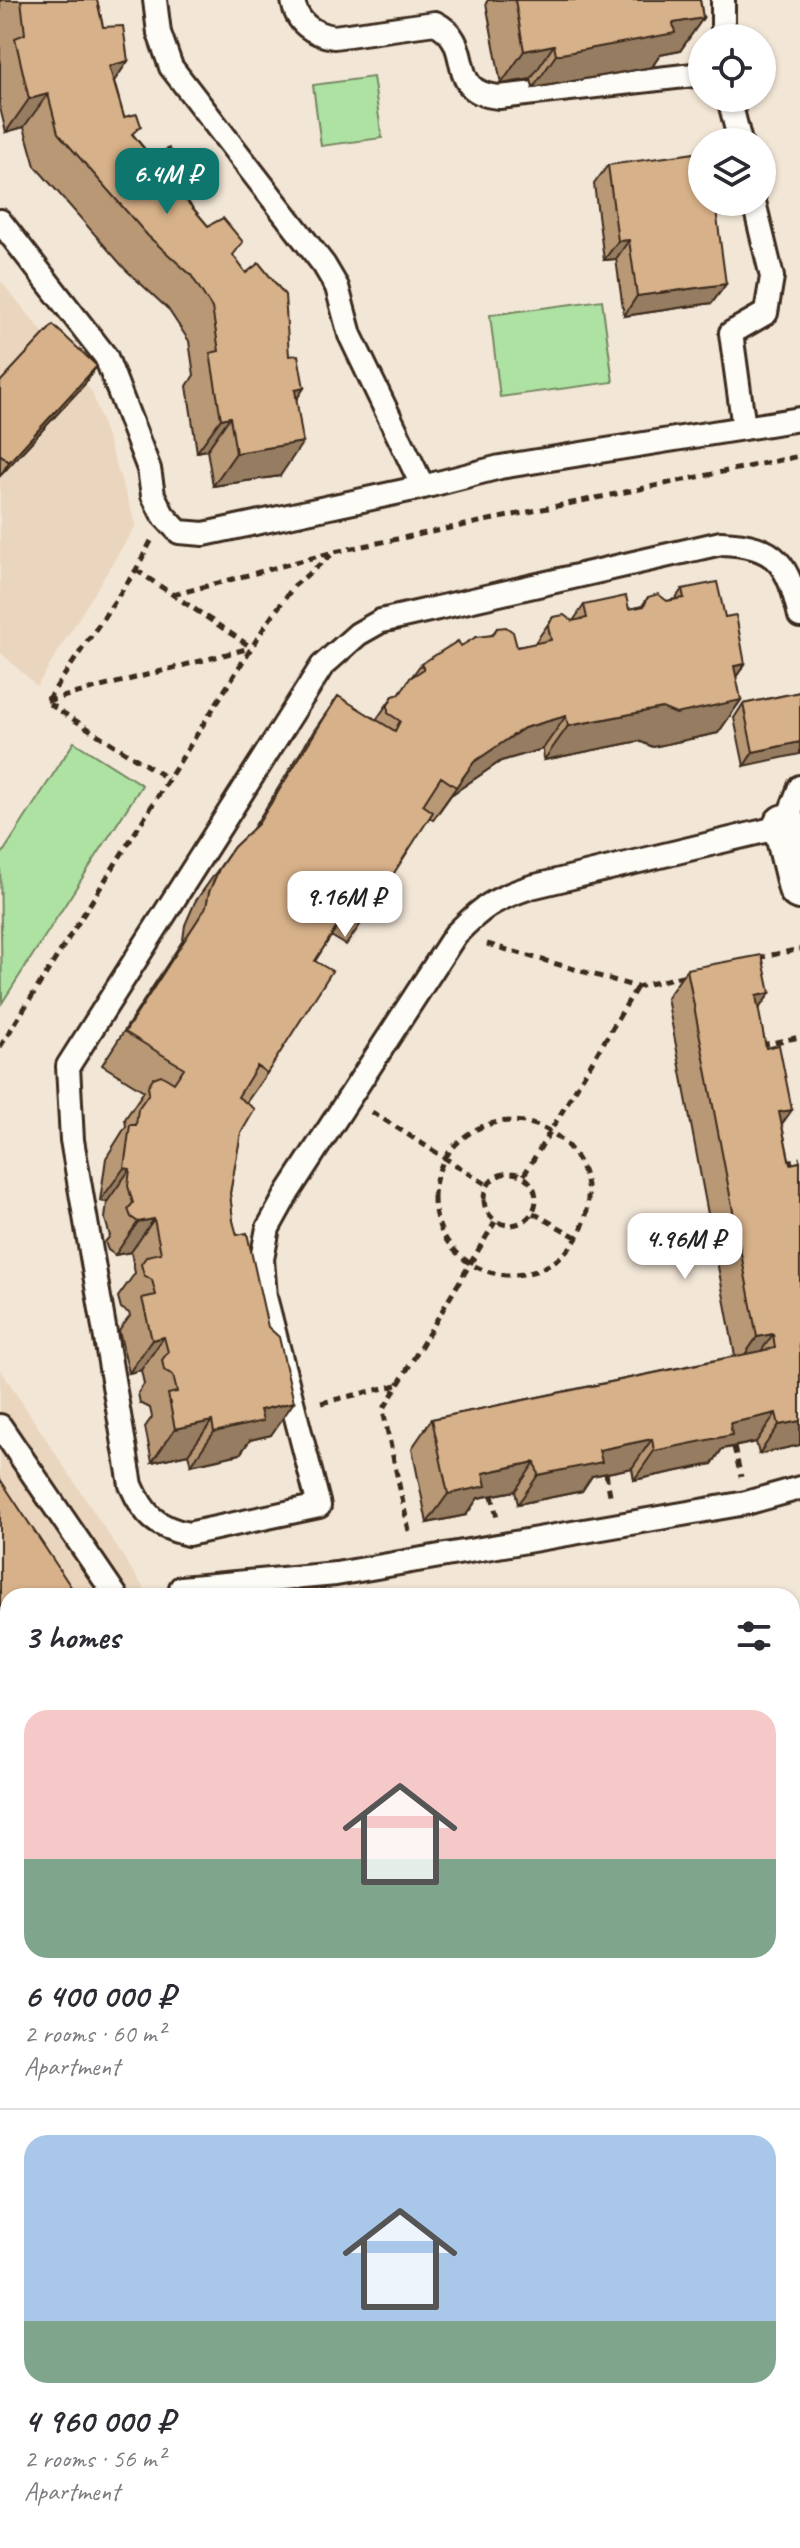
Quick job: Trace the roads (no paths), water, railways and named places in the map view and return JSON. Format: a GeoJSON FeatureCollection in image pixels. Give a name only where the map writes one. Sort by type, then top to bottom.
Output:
{"type":"FeatureCollection","features":[{"type":"Feature","properties":{"kind":"street"},"geometry":{"type":"LineString","coordinates":[[785,826],[800,888]]}},
{"type":"Feature","properties":{"kind":"lane"},"geometry":{"type":"LineString","coordinates":[[155,0],[159,33],[171,67],[311,246],[337,287],[350,335],[423,487]]}},
{"type":"Feature","properties":{"kind":"lane"},"geometry":{"type":"LineString","coordinates":[[293,0],[299,19],[321,35],[334,37],[435,23],[447,28],[455,39],[464,79],[485,96],[688,76]]}},
{"type":"Feature","properties":{"kind":"lane"},"geometry":{"type":"LineString","coordinates":[[723,0],[723,24]]}},
{"type":"Feature","properties":{"kind":"lane"},"geometry":{"type":"LineString","coordinates":[[744,428],[731,333],[766,313],[772,277],[757,216]]}},
{"type":"Feature","properties":{"kind":"lane"},"geometry":{"type":"LineString","coordinates":[[0,221],[106,357],[149,469],[153,495],[163,515],[179,532],[204,534],[423,487],[500,467],[800,419]]}},
{"type":"Feature","properties":{"kind":"lane"},"geometry":{"type":"LineString","coordinates":[[800,616],[787,572],[772,555],[750,544],[721,543],[381,621],[358,634],[322,666],[68,1066],[72,1140],[131,1485],[139,1504],[150,1517],[168,1529],[188,1534],[319,1506],[265,1297],[262,1259],[268,1228],[455,935],[477,913],[499,898],[520,890],[785,826],[800,787]]}},
{"type":"Feature","properties":{"kind":"lane"},"geometry":{"type":"LineString","coordinates":[[0,1426],[111,1588]]}},
{"type":"Feature","properties":{"kind":"lane"},"geometry":{"type":"LineString","coordinates":[[181,1588],[336,1574],[746,1503],[800,1488]]}}]}
